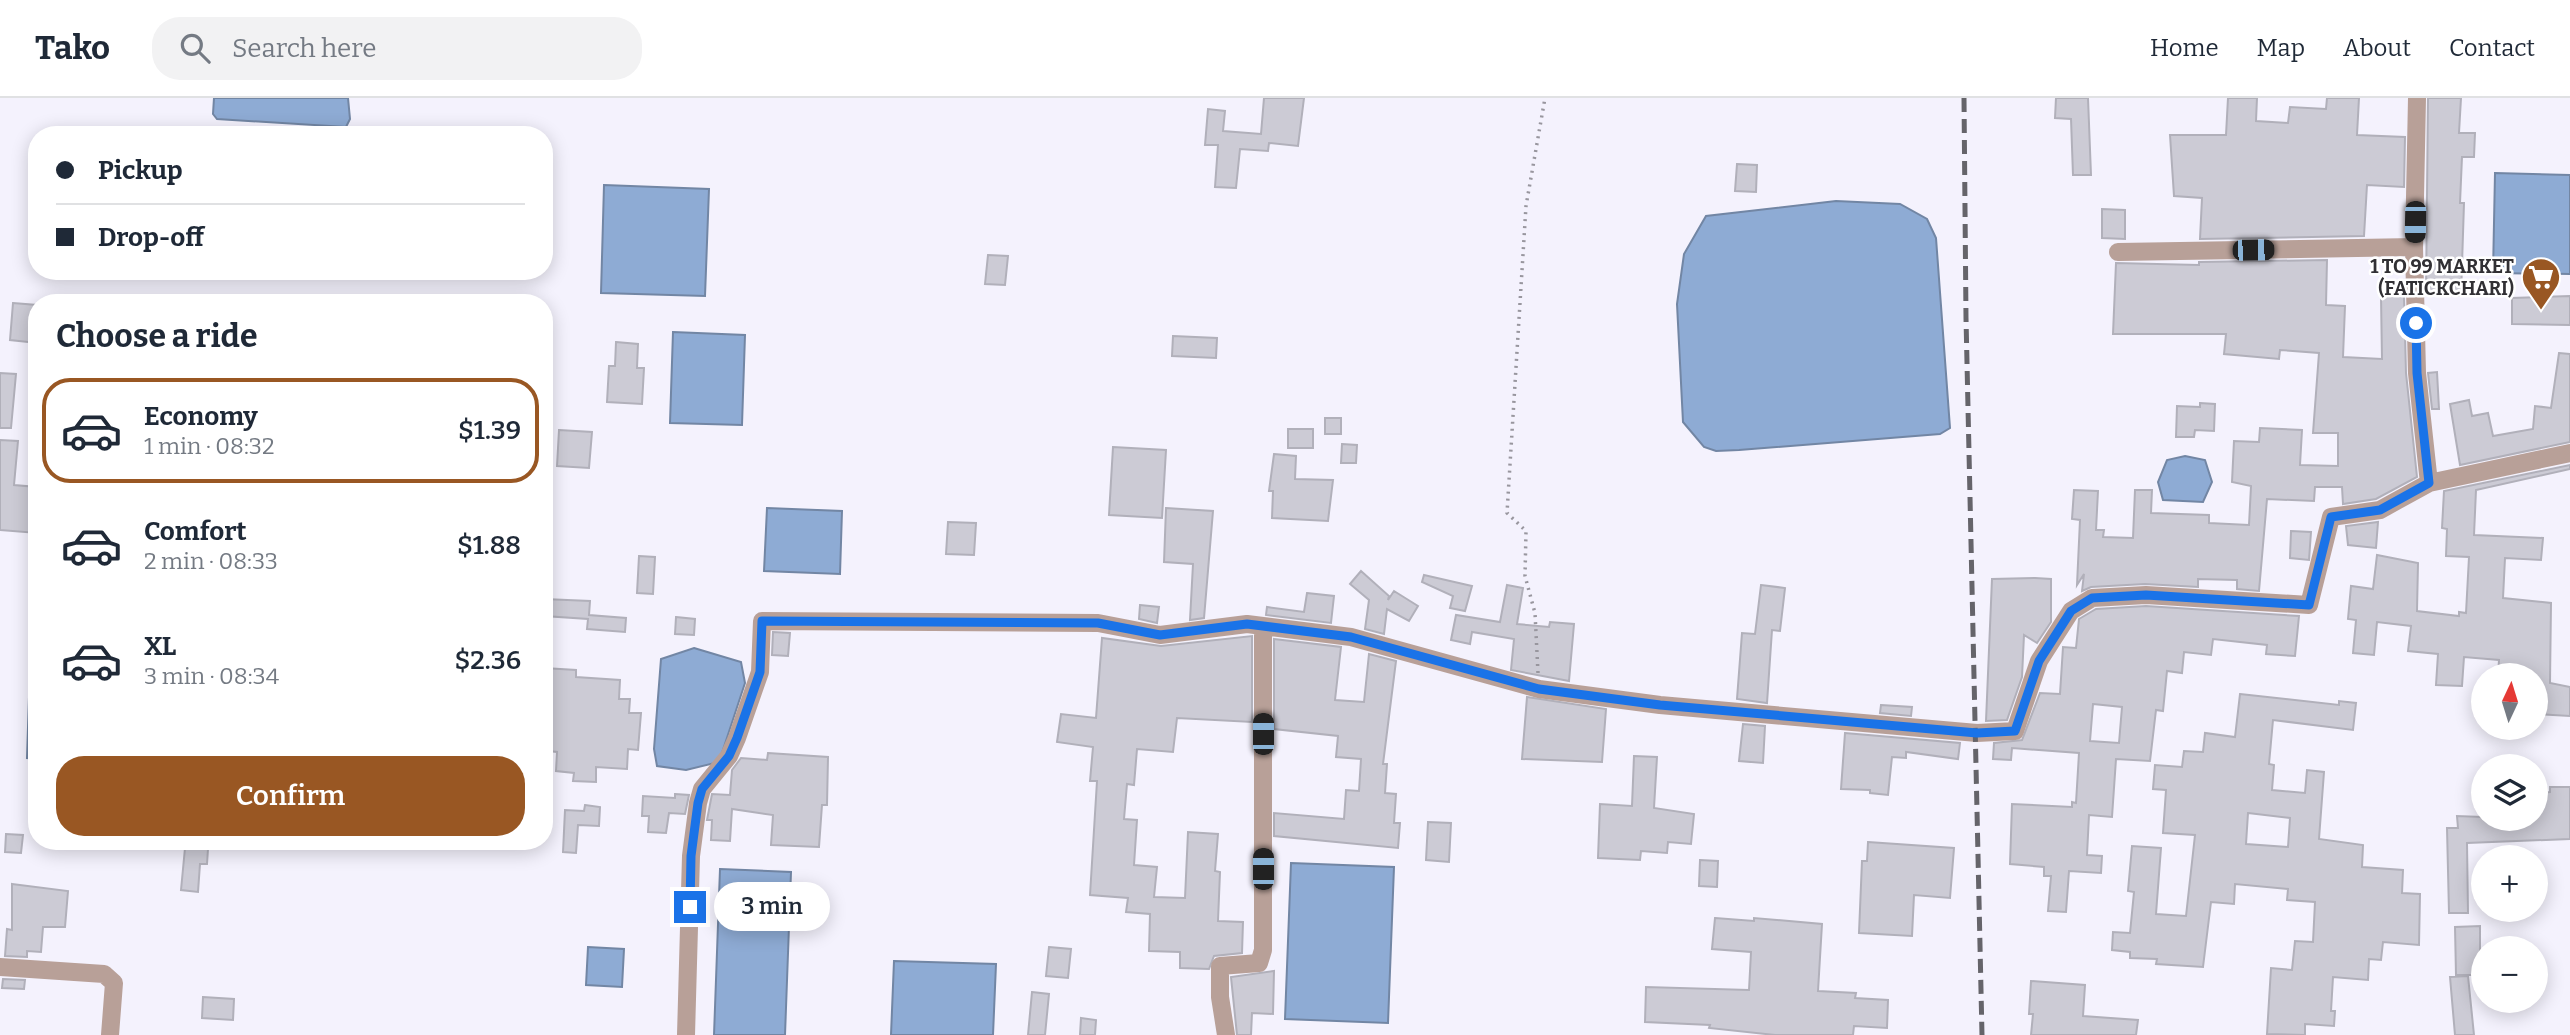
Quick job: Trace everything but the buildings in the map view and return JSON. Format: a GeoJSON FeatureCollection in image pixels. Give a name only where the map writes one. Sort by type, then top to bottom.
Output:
{"type":"FeatureCollection","features":[{"type":"Feature","properties":{"kind":"street"},"geometry":{"type":"LineString","coordinates":[[2417,98],[2414,247],[2417,373],[2429,483]]}},
{"type":"Feature","properties":{"kind":"street"},"geometry":{"type":"LineString","coordinates":[[2118,252],[2414,247]]}},
{"type":"Feature","properties":{"kind":"street"},"geometry":{"type":"LineString","coordinates":[[686,1035],[691,856],[695,821],[702,789],[729,756],[760,672],[762,621],[1098,623],[1160,635],[1247,624],[1351,637],[1539,689],[1715,710],[1977,733],[2015,731],[2039,661],[2071,611],[2092,598],[2146,595],[2309,605],[2331,517],[2380,510],[2429,483],[2570,453]]}},
{"type":"Feature","properties":{"kind":"street"},"geometry":{"type":"LineString","coordinates":[[1226,1035],[1220,997],[1220,966],[1259,963],[1263,950],[1263,626]]}},
{"type":"Feature","properties":{"kind":"street"},"geometry":{"type":"LineString","coordinates":[[0,967],[104,974],[114,983],[110,1035]]}},
{"type":"Feature","properties":{"kind":"path"},"geometry":{"type":"LineString","coordinates":[[1539,689],[1535,613],[1525,576],[1526,531],[1507,513],[1526,206],[1545,98]]}},
{"type":"Feature","properties":{"kind":"water"},"geometry":{"type":"Polygon","coordinates":[[[214,98],[348,98],[350,119],[346,126],[330,126],[217,119],[213,114],[214,98]]]}},
{"type":"Feature","properties":{"kind":"water"},"geometry":{"type":"Polygon","coordinates":[[[2495,173],[2570,175],[2570,274],[2493,273],[2495,173]]]}},
{"type":"Feature","properties":{"kind":"water"},"geometry":{"type":"Polygon","coordinates":[[[604,185],[709,189],[705,296],[601,293],[604,185]]]}},
{"type":"Feature","properties":{"kind":"water"},"geometry":{"type":"Polygon","coordinates":[[[1836,201],[1900,204],[1927,219],[1936,238],[1950,428],[1940,434],[1739,450],[1716,451],[1704,447],[1683,422],[1677,304],[1684,254],[1706,216],[1836,201]]]}},
{"type":"Feature","properties":{"kind":"water"},"geometry":{"type":"Polygon","coordinates":[[[673,332],[745,335],[742,425],[670,423],[673,332]]]}},
{"type":"Feature","properties":{"kind":"water"},"geometry":{"type":"Polygon","coordinates":[[[2185,456],[2205,460],[2212,482],[2203,502],[2163,500],[2158,482],[2167,460],[2185,456]]]}},
{"type":"Feature","properties":{"kind":"water"},"geometry":{"type":"Polygon","coordinates":[[[767,508],[842,511],[840,574],[764,571],[767,508]]]}},
{"type":"Feature","properties":{"kind":"water"},"geometry":{"type":"Polygon","coordinates":[[[694,648],[741,662],[745,683],[719,762],[686,770],[657,766],[654,749],[661,659],[694,648]]]}},
{"type":"Feature","properties":{"kind":"water"},"geometry":{"type":"Polygon","coordinates":[[[1291,863],[1394,867],[1388,1023],[1285,1019],[1291,863]]]}},
{"type":"Feature","properties":{"kind":"water"},"geometry":{"type":"Polygon","coordinates":[[[720,869],[791,872],[785,1035],[714,1035],[720,869]]]}},
{"type":"Feature","properties":{"kind":"water"},"geometry":{"type":"Polygon","coordinates":[[[588,947],[624,949],[622,987],[586,985],[588,947]]]}},
{"type":"Feature","properties":{"kind":"water"},"geometry":{"type":"Polygon","coordinates":[[[894,961],[996,964],[993,1035],[891,1035],[894,961]]]}},
{"type":"Feature","properties":{"kind":"railway"},"geometry":{"type":"LineString","coordinates":[[1964,98],[1966,318],[1982,1035]]}},
{"type":"Feature","properties":{"kind":"place","name":"1 TO 99 MARKET (FATICKCHARI)"},"geometry":{"type":"Point","coordinates":[2541,311]}},
{"type":"Feature","properties":{"kind":"route"},"geometry":{"type":"LineString","coordinates":[[690,907],[691,856],[698,803],[702,789],[729,756],[737,738],[760,672],[762,621],[1098,623],[1160,635],[1247,624],[1351,637],[1539,689],[1660,705],[1977,733],[2015,731],[2039,661],[2071,611],[2092,598],[2146,595],[2309,605],[2331,517],[2380,510],[2429,483],[2417,373],[2416,323]]}}]}
